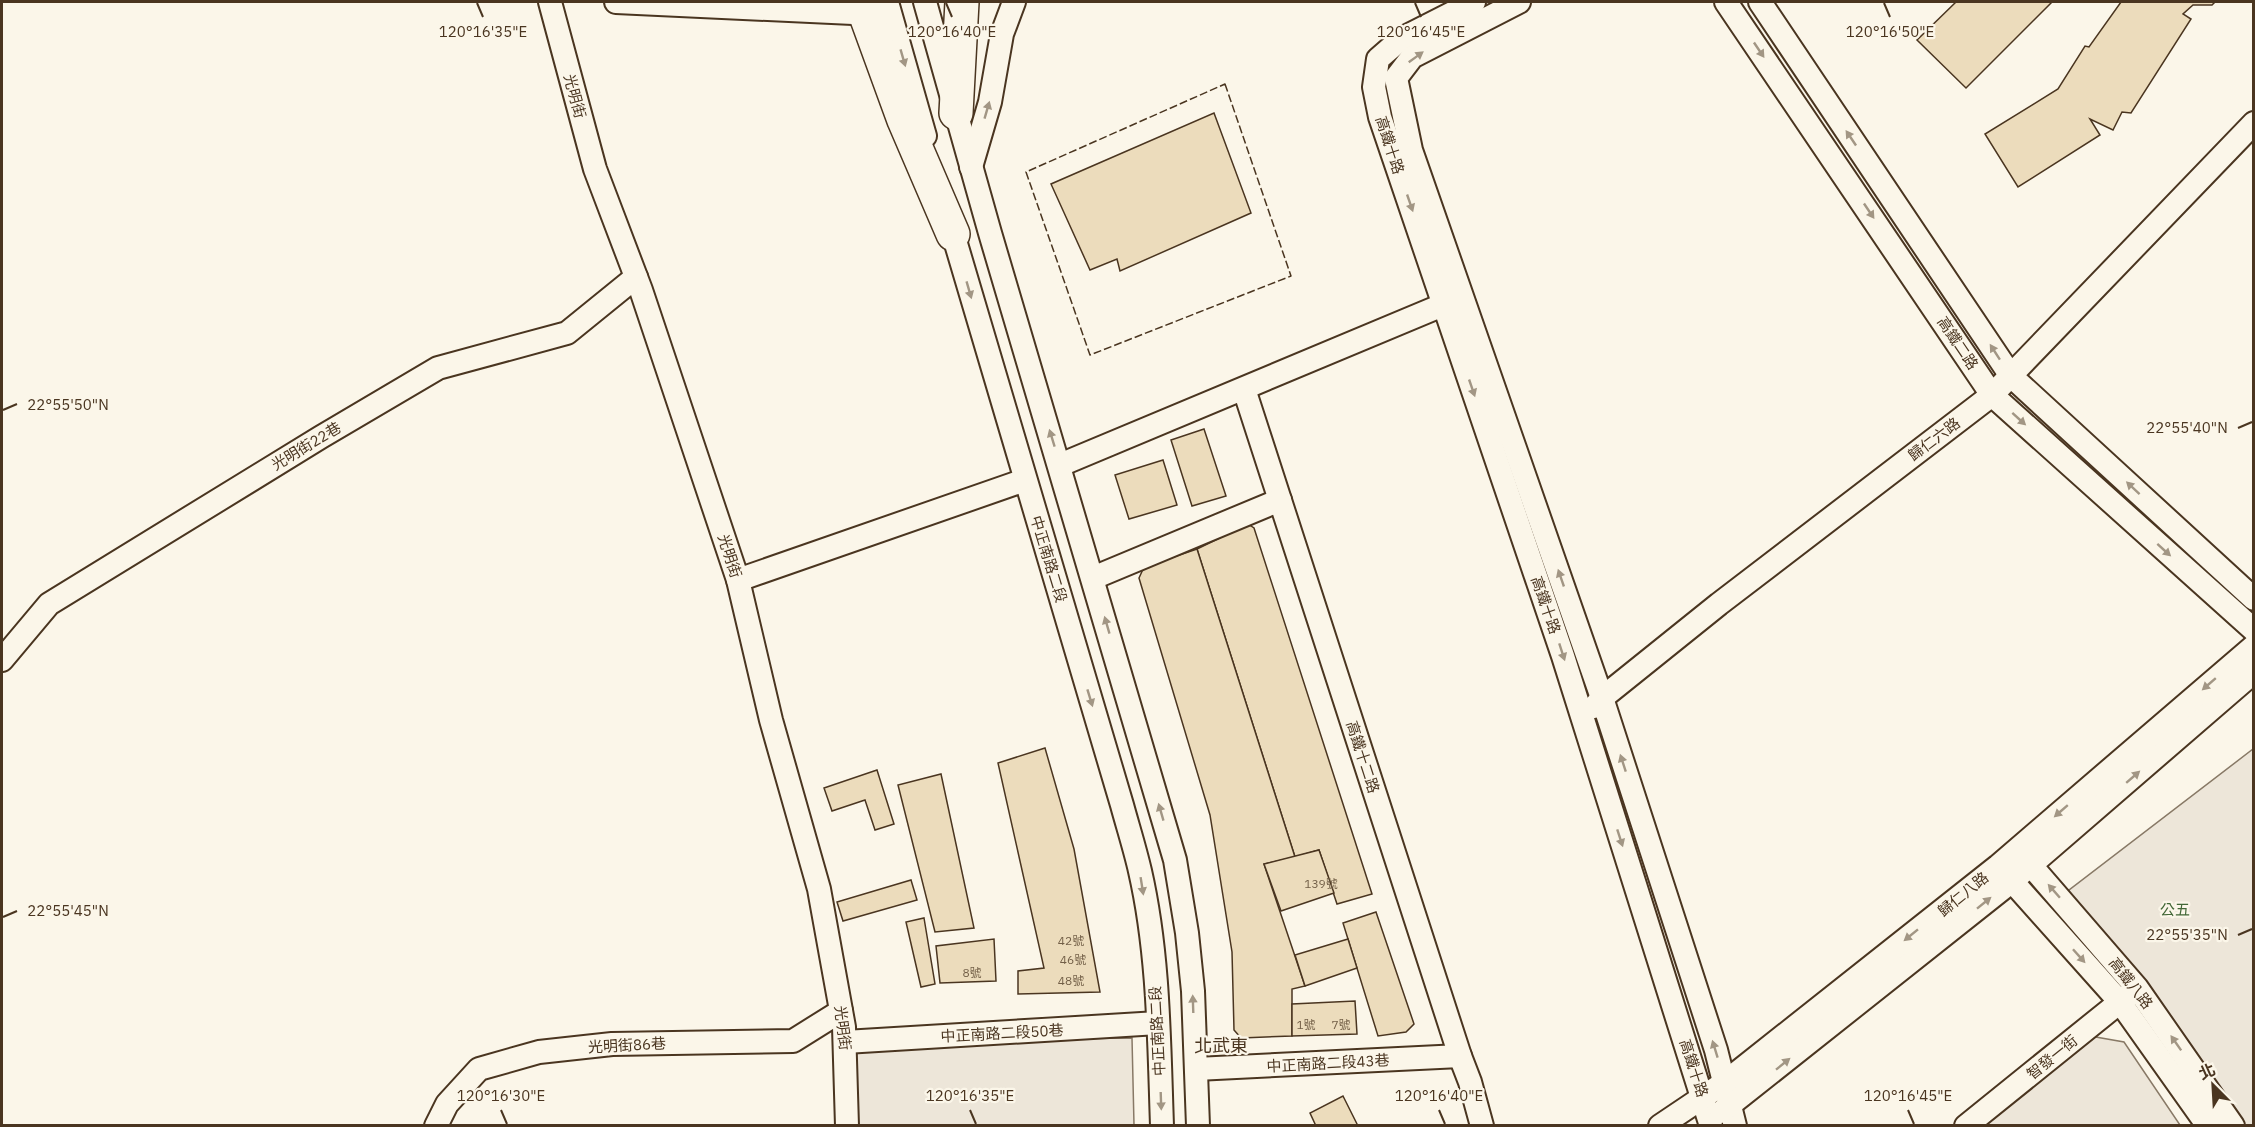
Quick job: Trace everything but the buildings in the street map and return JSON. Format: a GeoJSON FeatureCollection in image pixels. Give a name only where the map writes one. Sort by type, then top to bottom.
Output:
{"type":"FeatureCollection","features":[{"type":"Feature","properties":{"kind":"highway"},"geometry":{"type":"LineString","coordinates":[[956,113],[962,2]]}},
{"type":"Feature","properties":{"kind":"highway"},"geometry":{"type":"LineString","coordinates":[[854,5],[876,46],[904,120],[953,234]]}},
{"type":"Feature","properties":{"kind":"street","name":"光明街"},"geometry":{"type":"LineString","coordinates":[[550,2],[595,169],[636,277],[738,580],[771,720],[819,889],[845,1042],[847,1125]]}},
{"type":"Feature","properties":{"kind":"street"},"geometry":{"type":"LineString","coordinates":[[616,2],[854,5]]}},
{"type":"Feature","properties":{"kind":"street","name":"中正南路二段"},"geometry":{"type":"LineString","coordinates":[[887,2],[1140,872],[1150,934],[1158,1023],[1162,1125]]}},
{"type":"Feature","properties":{"kind":"street"},"geometry":{"type":"LineString","coordinates":[[925,2],[1175,860],[1187,933],[1193,991],[1198,1125]]}},
{"type":"Feature","properties":{"kind":"street"},"geometry":{"type":"LineString","coordinates":[[971,166],[990,102],[1002,34],[1014,2]]}},
{"type":"Feature","properties":{"kind":"street","name":"高鐵十路"},"geometry":{"type":"LineString","coordinates":[[1474,2],[1401,39],[1378,59],[1374,87],[1380,117],[1454,300],[1602,698],[1733,1116]]}},
{"type":"Feature","properties":{"kind":"street","name":"高鐵十路"},"geometry":{"type":"LineString","coordinates":[[1519,2],[1412,57],[1396,78],[1411,150],[1454,300],[1582,719],[1704,1098],[1708,1124]]}},
{"type":"Feature","properties":{"kind":"street","name":"高鐵二路"},"geometry":{"type":"LineString","coordinates":[[1726,2],[1992,395],[2253,630]]}},
{"type":"Feature","properties":{"kind":"street","name":"高鐵二路"},"geometry":{"type":"LineString","coordinates":[[1760,2],[2011,376],[2253,599]]}},
{"type":"Feature","properties":{"kind":"street","name":"歸仁六路"},"geometry":{"type":"LineString","coordinates":[[1582,719],[1602,698],[1719,604],[1992,395],[2253,123]]}},
{"type":"Feature","properties":{"kind":"street","name":"光明街22巷"},"geometry":{"type":"LineString","coordinates":[[2,660],[49,604],[321,436],[438,368],[567,333],[636,277]]}},
{"type":"Feature","properties":{"kind":"street"},"geometry":{"type":"LineString","coordinates":[[1060,465],[1454,300]]}},
{"type":"Feature","properties":{"kind":"street","name":"高鐵十二路"},"geometry":{"type":"LineString","coordinates":[[1244,389],[1470,1082],[1482,1125]]}},
{"type":"Feature","properties":{"kind":"street"},"geometry":{"type":"LineString","coordinates":[[738,580],[1025,480]]}},
{"type":"Feature","properties":{"kind":"street"},"geometry":{"type":"LineString","coordinates":[[1093,578],[1280,501]]}},
{"type":"Feature","properties":{"kind":"street","name":"歸仁八路"},"geometry":{"type":"LineString","coordinates":[[2024,857],[2253,646]]}},
{"type":"Feature","properties":{"kind":"street","name":"歸仁八路"},"geometry":{"type":"LineString","coordinates":[[1708,1124],[1733,1116],[2004,874],[2253,672]]}},
{"type":"Feature","properties":{"kind":"street","name":"高鐵八路"},"geometry":{"type":"LineString","coordinates":[[2024,857],[2137,988],[2233,1125]]}},
{"type":"Feature","properties":{"kind":"street","name":"歸仁八路"},"geometry":{"type":"LineString","coordinates":[[1660,1125],[1704,1098],[2004,874]]}},
{"type":"Feature","properties":{"kind":"street","name":"高鐵八路"},"geometry":{"type":"LineString","coordinates":[[2004,874],[2120,1002],[2208,1125]]}},
{"type":"Feature","properties":{"kind":"street","name":"智發一街"},"geometry":{"type":"LineString","coordinates":[[1966,1125],[2137,988]]}},
{"type":"Feature","properties":{"kind":"street","name":"光明街86巷"},"geometry":{"type":"LineString","coordinates":[[436,1125],[447,1104],[479,1069],[539,1052],[612,1044],[793,1041],[841,1011]]}},
{"type":"Feature","properties":{"kind":"street","name":"中正南路二段50巷"},"geometry":{"type":"LineString","coordinates":[[845,1042],[1158,1023]]}},
{"type":"Feature","properties":{"kind":"street","name":"中正南路二段43巷"},"geometry":{"type":"LineString","coordinates":[[1196,1069],[1460,1056]]}},
{"type":"Feature","properties":{"kind":"green space","name":"公五"},"geometry":{"type":"Polygon","coordinates":[[[2253,749],[2253,1125],[2228,1125],[2060,897],[2253,749]]]}},
{"type":"Feature","properties":{"kind":"green space"},"geometry":{"type":"Polygon","coordinates":[[[2090,1036],[2124,1042],[2180,1125],[1977,1126],[2090,1036]]]}},
{"type":"Feature","properties":{"kind":"green space"},"geometry":{"type":"Polygon","coordinates":[[[1132,1038],[1134,1125],[847,1125],[846,1058],[864,1041],[1132,1038]]]}},
{"type":"Feature","properties":{"kind":"fence"},"geometry":{"type":"LineString","coordinates":[[1225,84],[1291,276],[1090,355],[1026,172],[1225,84]]}},
{"type":"Feature","properties":{"kind":"district","name":"北武東"},"geometry":{"type":"Point","coordinates":[1221,1045]}}]}
